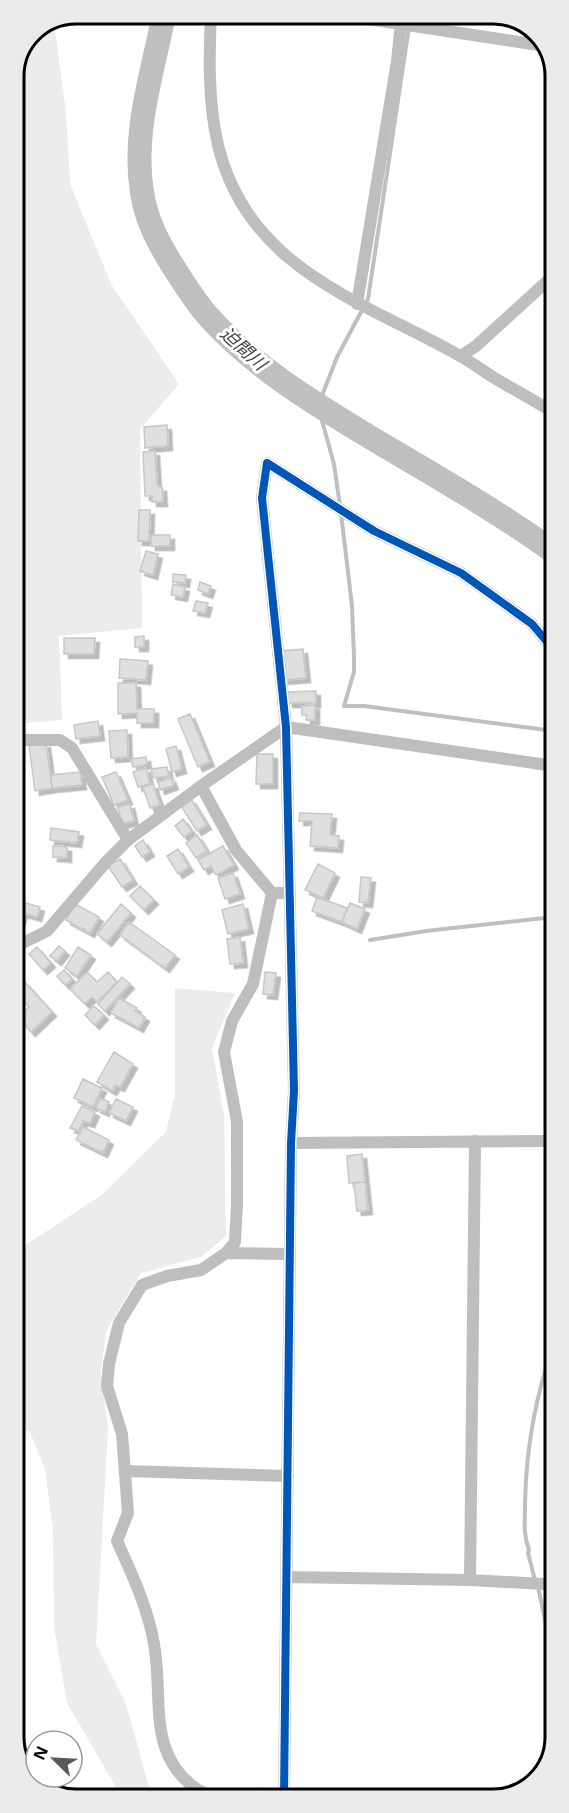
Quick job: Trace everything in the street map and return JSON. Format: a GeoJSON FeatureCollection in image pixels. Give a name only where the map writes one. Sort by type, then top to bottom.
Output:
{"type":"FeatureCollection","features":[{"type":"Feature","properties":{"kind":"street"},"geometry":{"type":"LineString","coordinates":[[211,24],[210,66],[213,117],[218,148],[244,207],[263,233],[277,248],[322,283],[357,304],[461,356],[545,407]]}},
{"type":"Feature","properties":{"kind":"street"},"geometry":{"type":"LineString","coordinates":[[357,304],[401,24]]}},
{"type":"Feature","properties":{"kind":"street"},"geometry":{"type":"LineString","coordinates":[[428,24],[534,44]]}},
{"type":"Feature","properties":{"kind":"street"},"geometry":{"type":"LineString","coordinates":[[461,356],[476,346],[545,283]]}},
{"type":"Feature","properties":{"kind":"street"},"geometry":{"type":"LineString","coordinates":[[284,1789],[291,1143],[294,1091],[286,727],[262,498],[267,463],[374,531],[461,573],[532,624],[545,639]]}},
{"type":"Feature","properties":{"kind":"street"},"geometry":{"type":"LineString","coordinates":[[24,942],[46,931],[128,840],[286,727],[545,765]]}},
{"type":"Feature","properties":{"kind":"street"},"geometry":{"type":"LineString","coordinates":[[24,740],[60,740],[72,748],[128,840]]}},
{"type":"Feature","properties":{"kind":"street"},"geometry":{"type":"LineString","coordinates":[[201,786],[236,850],[272,893]]}},
{"type":"Feature","properties":{"kind":"street"},"geometry":{"type":"LineString","coordinates":[[272,893],[290,893]]}},
{"type":"Feature","properties":{"kind":"street"},"geometry":{"type":"LineString","coordinates":[[199,1789],[173,1764],[164,1748],[160,1731],[154,1645],[140,1594],[117,1541],[128,1513],[122,1434],[107,1386],[109,1364],[119,1323],[142,1286],[167,1276],[201,1270],[226,1253],[235,1242],[237,1122],[224,1052],[232,1021],[253,984],[272,893]]}},
{"type":"Feature","properties":{"kind":"street"},"geometry":{"type":"LineString","coordinates":[[470,1580],[476,1141]]}},
{"type":"Feature","properties":{"kind":"street"},"geometry":{"type":"LineString","coordinates":[[291,1143],[545,1141]]}},
{"type":"Feature","properties":{"kind":"street"},"geometry":{"type":"LineString","coordinates":[[226,1253],[290,1254]]}},
{"type":"Feature","properties":{"kind":"street"},"geometry":{"type":"LineString","coordinates":[[124,1471],[288,1476]]}},
{"type":"Feature","properties":{"kind":"street"},"geometry":{"type":"LineString","coordinates":[[287,1577],[470,1580],[544,1584]]}},
{"type":"Feature","properties":{"kind":"shaded area"},"geometry":{"type":"Polygon","coordinates":[[[55,29],[66,112],[70,184],[111,284],[179,384],[140,429],[142,628],[59,636],[62,720],[24,723],[24,76],[28,56],[33,47],[39,39],[55,29]]]}},
{"type":"Feature","properties":{"kind":"shaded area"},"geometry":{"type":"Polygon","coordinates":[[[175,988],[235,993],[212,1048],[224,1115],[226,1236],[201,1257],[141,1273],[106,1331],[101,1372],[108,1429],[96,1644],[126,1704],[151,1789],[117,1789],[67,1703],[54,1627],[53,1529],[45,1469],[30,1432],[24,1429],[24,1246],[103,1194],[166,1132],[175,1094],[175,988]]]}},
{"type":"Feature","properties":{"kind":"building"},"geometry":{"type":"Polygon","coordinates":[[[167,425],[168,446],[145,448],[144,427],[167,425]]]}},
{"type":"Feature","properties":{"kind":"building"},"geometry":{"type":"Polygon","coordinates":[[[155,451],[157,484],[162,487],[163,502],[152,502],[152,496],[145,496],[143,452],[155,451]]]}},
{"type":"Feature","properties":{"kind":"building"},"geometry":{"type":"Polygon","coordinates":[[[139,510],[150,510],[149,541],[138,541],[139,510]]]}},
{"type":"Feature","properties":{"kind":"building"},"geometry":{"type":"Polygon","coordinates":[[[151,535],[170,535],[170,546],[151,546],[151,535]]]}},
{"type":"Feature","properties":{"kind":"building"},"geometry":{"type":"Polygon","coordinates":[[[146,551],[158,554],[153,575],[140,571],[146,551]]]}},
{"type":"Feature","properties":{"kind":"building"},"geometry":{"type":"Polygon","coordinates":[[[173,574],[186,575],[185,583],[173,582],[173,574]]]}},
{"type":"Feature","properties":{"kind":"building"},"geometry":{"type":"Polygon","coordinates":[[[200,582],[211,586],[208,594],[198,590],[200,582]]]}},
{"type":"Feature","properties":{"kind":"building"},"geometry":{"type":"Polygon","coordinates":[[[173,584],[185,587],[183,597],[171,595],[173,584]]]}},
{"type":"Feature","properties":{"kind":"building"},"geometry":{"type":"Polygon","coordinates":[[[196,601],[208,603],[205,613],[193,611],[196,601]]]}},
{"type":"Feature","properties":{"kind":"building"},"geometry":{"type":"Polygon","coordinates":[[[144,636],[144,647],[135,647],[135,637],[144,636]]]}},
{"type":"Feature","properties":{"kind":"building"},"geometry":{"type":"Polygon","coordinates":[[[64,638],[95,638],[94,654],[64,654],[64,638]]]}},
{"type":"Feature","properties":{"kind":"building"},"geometry":{"type":"Polygon","coordinates":[[[303,649],[306,678],[284,680],[281,651],[303,649]]]}},
{"type":"Feature","properties":{"kind":"building"},"geometry":{"type":"Polygon","coordinates":[[[120,659],[148,661],[146,680],[119,678],[120,659]]]}},
{"type":"Feature","properties":{"kind":"building"},"geometry":{"type":"Polygon","coordinates":[[[118,683],[136,683],[137,709],[154,709],[154,723],[137,723],[137,713],[118,714],[118,683]]]}},
{"type":"Feature","properties":{"kind":"building"},"geometry":{"type":"Polygon","coordinates":[[[316,691],[316,703],[288,703],[287,692],[316,691]]]}},
{"type":"Feature","properties":{"kind":"building"},"geometry":{"type":"Polygon","coordinates":[[[315,705],[315,720],[306,720],[306,715],[302,715],[302,706],[315,705]]]}},
{"type":"Feature","properties":{"kind":"building"},"geometry":{"type":"Polygon","coordinates":[[[190,714],[210,762],[198,767],[178,719],[190,714]]]}},
{"type":"Feature","properties":{"kind":"building"},"geometry":{"type":"Polygon","coordinates":[[[98,721],[100,736],[76,739],[74,725],[98,721]]]}},
{"type":"Feature","properties":{"kind":"building"},"geometry":{"type":"Polygon","coordinates":[[[127,730],[128,757],[111,758],[109,731],[127,730]]]}},
{"type":"Feature","properties":{"kind":"building"},"geometry":{"type":"Polygon","coordinates":[[[46,743],[52,788],[35,791],[29,746],[46,743]]]}},
{"type":"Feature","properties":{"kind":"building"},"geometry":{"type":"Polygon","coordinates":[[[176,746],[182,769],[172,772],[166,749],[176,746]]]}},
{"type":"Feature","properties":{"kind":"building"},"geometry":{"type":"Polygon","coordinates":[[[257,754],[273,754],[273,784],[256,784],[257,754]]]}},
{"type":"Feature","properties":{"kind":"building"},"geometry":{"type":"Polygon","coordinates":[[[146,757],[147,764],[133,767],[131,759],[146,757]]]}},
{"type":"Feature","properties":{"kind":"building"},"geometry":{"type":"Polygon","coordinates":[[[167,767],[169,776],[153,778],[151,769],[167,767]]]}},
{"type":"Feature","properties":{"kind":"building"},"geometry":{"type":"Polygon","coordinates":[[[146,768],[150,784],[138,787],[133,772],[146,768]]]}},
{"type":"Feature","properties":{"kind":"building"},"geometry":{"type":"Polygon","coordinates":[[[80,772],[82,785],[52,788],[51,775],[80,772]]]}},
{"type":"Feature","properties":{"kind":"building"},"geometry":{"type":"Polygon","coordinates":[[[116,772],[128,800],[114,805],[102,777],[116,772]]]}},
{"type":"Feature","properties":{"kind":"building"},"geometry":{"type":"Polygon","coordinates":[[[171,778],[174,785],[160,790],[158,782],[171,778]]]}},
{"type":"Feature","properties":{"kind":"building"},"geometry":{"type":"Polygon","coordinates":[[[153,784],[160,805],[150,808],[143,787],[153,784]]]}},
{"type":"Feature","properties":{"kind":"building"},"geometry":{"type":"Polygon","coordinates":[[[191,799],[207,825],[197,831],[181,806],[191,799]]]}},
{"type":"Feature","properties":{"kind":"building"},"geometry":{"type":"Polygon","coordinates":[[[130,804],[134,821],[122,824],[118,807],[130,804]]]}},
{"type":"Feature","properties":{"kind":"building"},"geometry":{"type":"Polygon","coordinates":[[[300,813],[332,814],[330,835],[339,836],[338,848],[310,846],[312,821],[299,821],[300,813]]]}},
{"type":"Feature","properties":{"kind":"building"},"geometry":{"type":"Polygon","coordinates":[[[183,819],[192,831],[184,837],[175,826],[183,819]]]}},
{"type":"Feature","properties":{"kind":"building"},"geometry":{"type":"Polygon","coordinates":[[[51,828],[79,832],[77,843],[50,840],[51,828]]]}},
{"type":"Feature","properties":{"kind":"building"},"geometry":{"type":"Polygon","coordinates":[[[197,835],[207,851],[196,858],[186,843],[197,835]]]}},
{"type":"Feature","properties":{"kind":"building"},"geometry":{"type":"Polygon","coordinates":[[[143,840],[150,852],[142,857],[135,846],[143,840]]]}},
{"type":"Feature","properties":{"kind":"building"},"geometry":{"type":"Polygon","coordinates":[[[53,846],[67,847],[67,858],[53,857],[53,846]]]}},
{"type":"Feature","properties":{"kind":"building"},"geometry":{"type":"Polygon","coordinates":[[[223,846],[234,865],[216,875],[211,866],[204,870],[198,860],[223,846]]]}},
{"type":"Feature","properties":{"kind":"building"},"geometry":{"type":"Polygon","coordinates":[[[178,849],[189,867],[178,874],[167,856],[178,849]]]}},
{"type":"Feature","properties":{"kind":"building"},"geometry":{"type":"Polygon","coordinates":[[[120,859],[133,880],[122,887],[108,866],[120,859]]]}},
{"type":"Feature","properties":{"kind":"building"},"geometry":{"type":"Polygon","coordinates":[[[318,864],[335,873],[323,898],[305,890],[318,864]]]}},
{"type":"Feature","properties":{"kind":"building"},"geometry":{"type":"Polygon","coordinates":[[[233,873],[240,894],[225,899],[218,878],[233,873]]]}},
{"type":"Feature","properties":{"kind":"building"},"geometry":{"type":"Polygon","coordinates":[[[361,877],[371,878],[368,903],[359,902],[361,877]]]}},
{"type":"Feature","properties":{"kind":"building"},"geometry":{"type":"Polygon","coordinates":[[[140,886],[154,900],[144,910],[130,896],[140,886]]]}},
{"type":"Feature","properties":{"kind":"building"},"geometry":{"type":"Polygon","coordinates":[[[317,897],[347,908],[342,922],[312,911],[317,897]]]}},
{"type":"Feature","properties":{"kind":"building"},"geometry":{"type":"Polygon","coordinates":[[[24,903],[40,907],[37,917],[24,913],[24,903]]]}},
{"type":"Feature","properties":{"kind":"building"},"geometry":{"type":"Polygon","coordinates":[[[350,903],[365,909],[357,929],[342,922],[350,903]]]}},
{"type":"Feature","properties":{"kind":"building"},"geometry":{"type":"Polygon","coordinates":[[[75,904],[99,917],[90,933],[66,920],[75,904]]]}},
{"type":"Feature","properties":{"kind":"building"},"geometry":{"type":"Polygon","coordinates":[[[121,904],[131,913],[107,942],[97,934],[121,904]]]}},
{"type":"Feature","properties":{"kind":"building"},"geometry":{"type":"Polygon","coordinates":[[[243,904],[249,929],[228,934],[222,910],[243,904]]]}},
{"type":"Feature","properties":{"kind":"building"},"geometry":{"type":"Polygon","coordinates":[[[129,922],[175,955],[165,968],[120,935],[129,922]]]}},
{"type":"Feature","properties":{"kind":"building"},"geometry":{"type":"Polygon","coordinates":[[[240,937],[243,963],[230,964],[227,939],[240,937]]]}},
{"type":"Feature","properties":{"kind":"building"},"geometry":{"type":"Polygon","coordinates":[[[59,946],[65,951],[57,961],[50,956],[59,946]]]}},
{"type":"Feature","properties":{"kind":"building"},"geometry":{"type":"Polygon","coordinates":[[[37,947],[51,963],[43,970],[29,954],[37,947]]]}},
{"type":"Feature","properties":{"kind":"building"},"geometry":{"type":"Polygon","coordinates":[[[78,947],[91,955],[77,976],[65,968],[78,947]]]}},
{"type":"Feature","properties":{"kind":"building"},"geometry":{"type":"Polygon","coordinates":[[[64,970],[72,979],[65,985],[57,976],[64,970]]]}},
{"type":"Feature","properties":{"kind":"building"},"geometry":{"type":"Polygon","coordinates":[[[87,972],[97,982],[108,972],[117,982],[97,1002],[92,997],[85,1004],[70,989],[87,972]]]}},
{"type":"Feature","properties":{"kind":"building"},"geometry":{"type":"Polygon","coordinates":[[[265,972],[276,973],[273,995],[263,994],[265,972]]]}},
{"type":"Feature","properties":{"kind":"building"},"geometry":{"type":"Polygon","coordinates":[[[122,977],[130,984],[105,1011],[98,1004],[122,977]]]}},
{"type":"Feature","properties":{"kind":"building"},"geometry":{"type":"Polygon","coordinates":[[[24,983],[52,1012],[31,1032],[24,1024],[24,1012],[29,1007],[24,1001],[24,983]]]}},
{"type":"Feature","properties":{"kind":"building"},"geometry":{"type":"Polygon","coordinates":[[[119,998],[137,1008],[135,1011],[145,1017],[139,1028],[111,1013],[119,998]]]}},
{"type":"Feature","properties":{"kind":"building"},"geometry":{"type":"Polygon","coordinates":[[[94,1006],[104,1015],[95,1025],[85,1015],[94,1006]]]}},
{"type":"Feature","properties":{"kind":"building"},"geometry":{"type":"Polygon","coordinates":[[[114,1052],[133,1064],[120,1087],[116,1085],[112,1091],[97,1082],[114,1052]]]}},
{"type":"Feature","properties":{"kind":"building"},"geometry":{"type":"Polygon","coordinates":[[[83,1079],[102,1088],[93,1107],[74,1098],[83,1079]]]}},
{"type":"Feature","properties":{"kind":"building"},"geometry":{"type":"Polygon","coordinates":[[[100,1098],[109,1102],[105,1112],[96,1108],[100,1098]]]}},
{"type":"Feature","properties":{"kind":"building"},"geometry":{"type":"Polygon","coordinates":[[[116,1099],[133,1107],[126,1121],[109,1113],[116,1099]]]}},
{"type":"Feature","properties":{"kind":"building"},"geometry":{"type":"Polygon","coordinates":[[[82,1106],[95,1112],[90,1123],[83,1121],[79,1131],[70,1128],[82,1106]]]}},
{"type":"Feature","properties":{"kind":"building"},"geometry":{"type":"Polygon","coordinates":[[[83,1127],[109,1140],[103,1153],[76,1140],[83,1127]]]}},
{"type":"Feature","properties":{"kind":"building"},"geometry":{"type":"Polygon","coordinates":[[[362,1154],[365,1182],[349,1183],[347,1156],[362,1154]]]}},
{"type":"Feature","properties":{"kind":"building"},"geometry":{"type":"Polygon","coordinates":[[[365,1182],[368,1210],[357,1211],[354,1183],[365,1182]]]}},
{"type":"Feature","properties":{"kind":"waterway","name":"迫間川"},"geometry":{"type":"LineString","coordinates":[[162,24],[142,125],[140,147],[142,192],[155,233],[170,262],[194,299],[225,334],[264,368],[351,426],[488,508],[545,546]]}},
{"type":"Feature","properties":{"kind":"waterway"},"geometry":{"type":"LineString","coordinates":[[340,506],[334,464],[318,406],[337,357],[368,299],[409,24]]}},
{"type":"Feature","properties":{"kind":"waterway"},"geometry":{"type":"LineString","coordinates":[[341,513],[352,606],[354,657],[354,672],[344,706],[364,706],[545,730]]}},
{"type":"Feature","properties":{"kind":"waterway"},"geometry":{"type":"LineString","coordinates":[[370,940],[426,931],[545,918]]}},
{"type":"Feature","properties":{"kind":"waterway"},"geometry":{"type":"LineString","coordinates":[[535,1580],[525,1533],[525,1504],[527,1463],[533,1421],[545,1372]]}},
{"type":"Feature","properties":{"kind":"waterway"},"geometry":{"type":"LineString","coordinates":[[538,1587],[545,1620]]}},
{"type":"Feature","properties":{"kind":"cycle path"},"geometry":{"type":"LineString","coordinates":[[284,1789],[291,1143],[294,1091],[286,727],[262,498],[267,463],[374,531],[461,573],[532,624],[545,639]]}}]}
